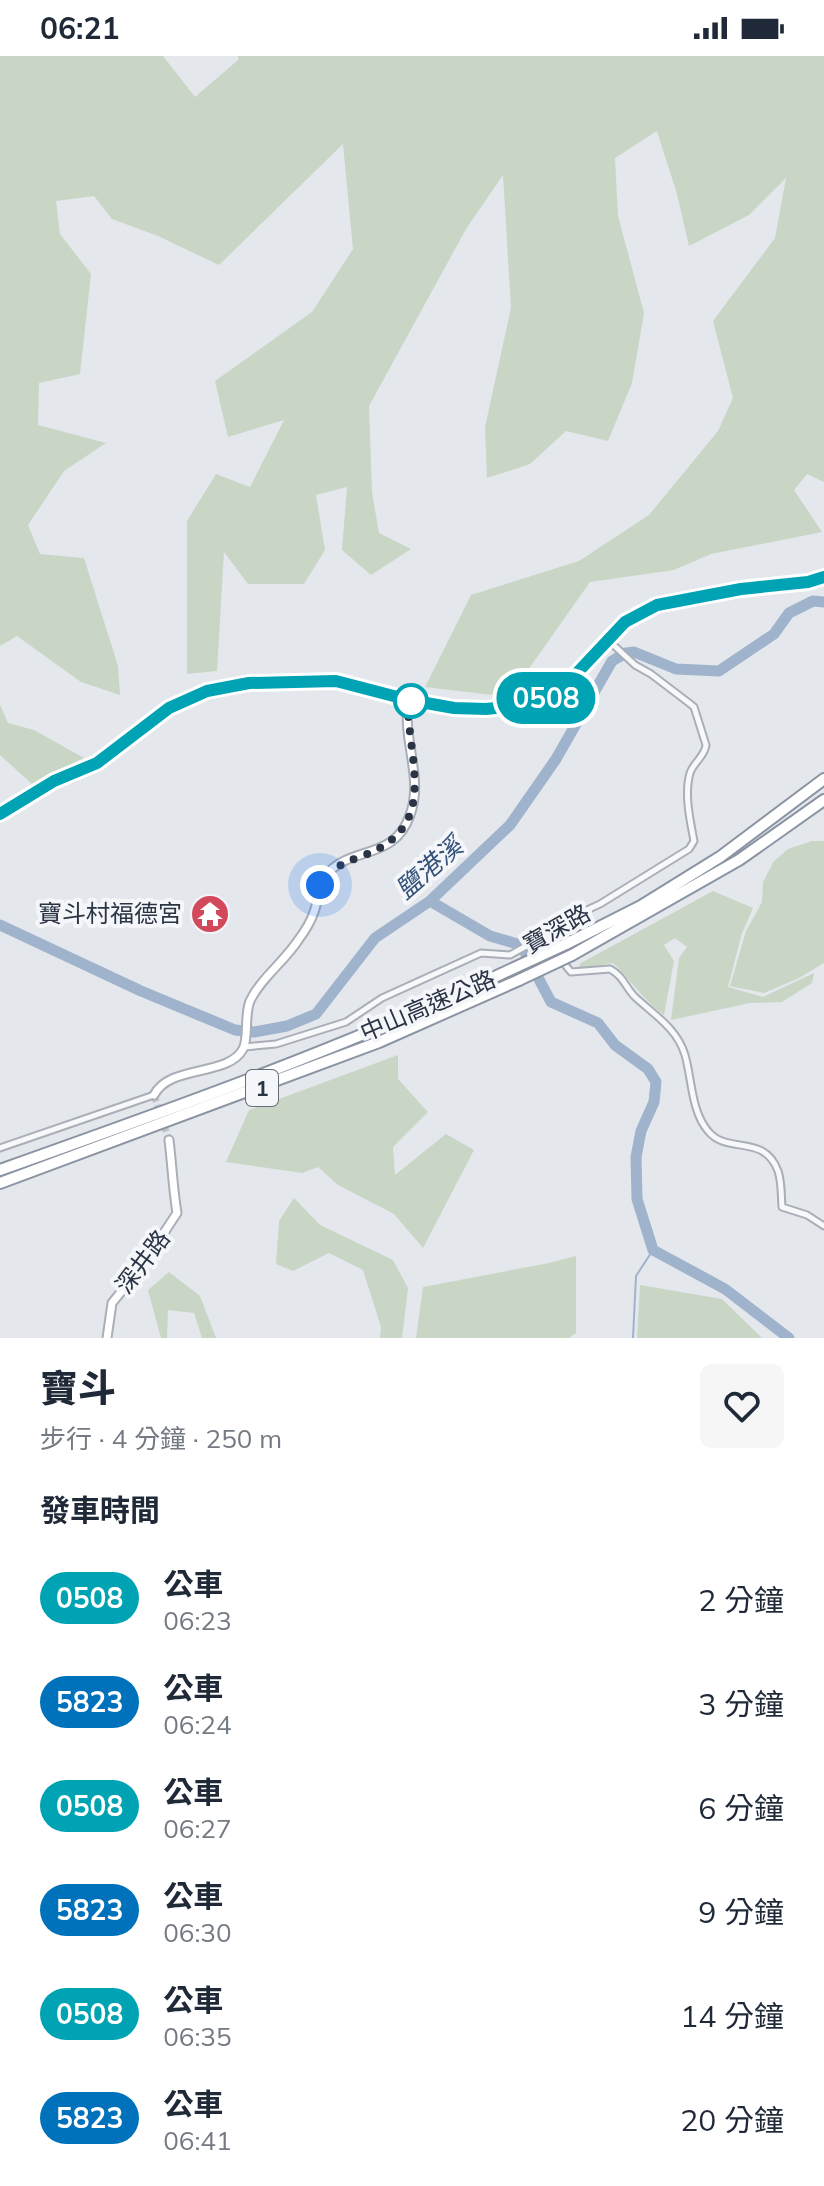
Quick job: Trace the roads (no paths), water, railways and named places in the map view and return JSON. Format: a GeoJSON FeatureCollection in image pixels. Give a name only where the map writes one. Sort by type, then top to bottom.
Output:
{"type":"FeatureCollection","features":[{"type":"Feature","properties":{"kind":"highway","name":"中山高速公路"},"geometry":{"type":"LineString","coordinates":[[0,1170],[232,1086],[414,1014],[566,944],[641,906],[720,857],[824,779]]}},
{"type":"Feature","properties":{"kind":"highway","name":"中山高速公路"},"geometry":{"type":"LineString","coordinates":[[0,1183],[379,1042],[519,980],[572,955],[739,860],[824,800]]}},
{"type":"Feature","properties":{"kind":"street"},"geometry":{"type":"LineString","coordinates":[[0,814],[54,781],[97,763],[169,708],[207,691],[249,683],[336,681],[409,700],[469,709],[534,704],[576,674],[633,616],[665,602],[759,586],[808,582],[824,577]]}},
{"type":"Feature","properties":{"kind":"street","name":"寶深路"},"geometry":{"type":"LineString","coordinates":[[0,1148],[154,1095],[167,1081],[227,1062],[244,1047],[276,1044],[346,1022],[382,998],[481,953],[510,955],[517,952],[565,920],[600,904],[674,860],[692,846],[689,778],[696,762],[706,751],[703,732],[689,703],[635,665],[607,640]]}},
{"type":"Feature","properties":{"kind":"street"},"geometry":{"type":"LineString","coordinates":[[244,1047],[245,1019],[252,997],[299,939],[313,914],[320,885],[328,873],[340,864],[385,846],[396,838],[407,823],[413,806],[415,784],[409,700]]}},
{"type":"Feature","properties":{"kind":"street"},"geometry":{"type":"LineString","coordinates":[[546,935],[568,971],[613,970],[633,995],[668,1026],[685,1055],[694,1098],[707,1130],[731,1143],[761,1149],[777,1169],[782,1207],[807,1215],[824,1226]]}},
{"type":"Feature","properties":{"kind":"street","name":"深井路"},"geometry":{"type":"LineString","coordinates":[[107,1338],[112,1303],[142,1266],[177,1213],[169,1140]]}},
{"type":"Feature","properties":{"kind":"waterway","name":"鹽港溪"},"geometry":{"type":"LineString","coordinates":[[0,925],[141,991],[235,1030],[254,1032],[287,1026],[316,1014],[375,938],[430,901],[510,825],[556,759],[612,661],[634,652],[676,669],[719,671],[774,634],[789,613],[813,601],[824,602]]}},
{"type":"Feature","properties":{"kind":"waterway"},"geometry":{"type":"LineString","coordinates":[[430,901],[490,936],[521,945],[551,1002],[598,1023],[615,1045],[648,1069],[656,1082],[654,1102],[641,1131],[636,1157],[637,1199],[653,1250],[725,1289],[789,1338]]}},
{"type":"Feature","properties":{"kind":"waterway"},"geometry":{"type":"LineString","coordinates":[[633,1338],[636,1276],[653,1250]]}},
{"type":"Feature","properties":{"kind":"tunnel"},"geometry":{"type":"LineString","coordinates":[[154,1095],[169,1140]]}},
{"type":"Feature","properties":{"kind":"place","name":"寶斗村福德宮"},"geometry":{"type":"Point","coordinates":[210,914]}}]}
